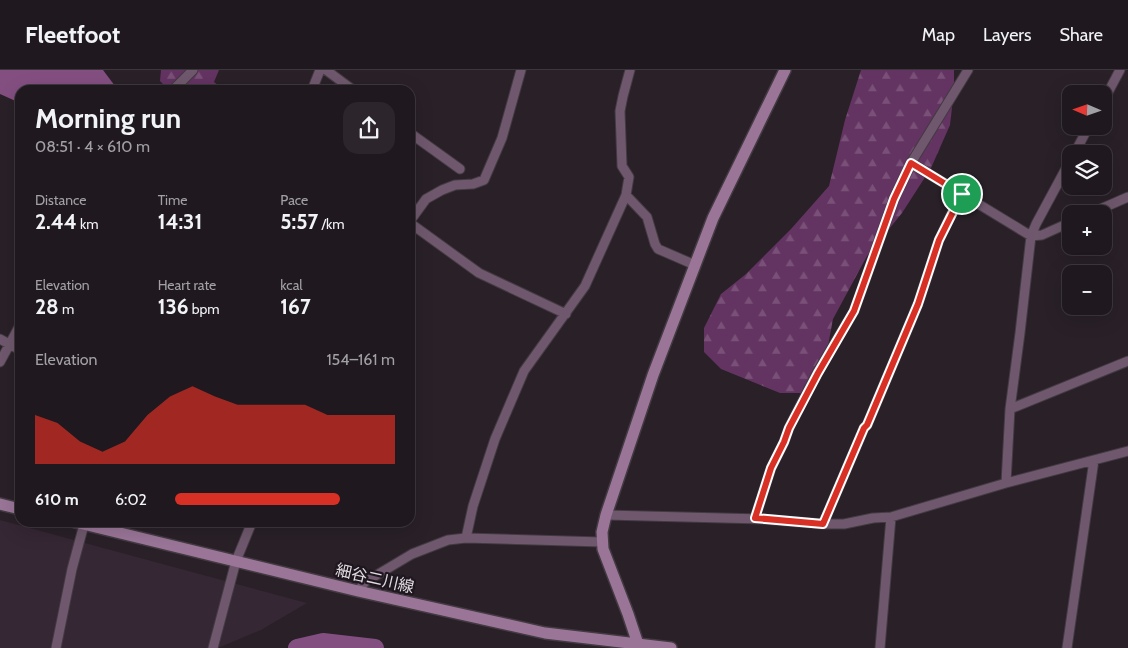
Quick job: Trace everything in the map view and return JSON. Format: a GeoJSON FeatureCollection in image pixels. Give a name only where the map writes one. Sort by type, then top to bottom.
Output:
{"type":"FeatureCollection","features":[{"type":"Feature","properties":{"kind":"main road"},"geometry":{"type":"LineString","coordinates":[[638,646],[603,549],[602,532],[606,516],[653,375],[713,218],[785,70]]}},
{"type":"Feature","properties":{"kind":"main road"},"geometry":{"type":"LineString","coordinates":[[0,504],[15,508]]}},
{"type":"Feature","properties":{"kind":"main road","name":"細谷二川線"},"geometry":{"type":"LineString","coordinates":[[98,527],[358,591],[545,633],[638,646],[671,648]]}},
{"type":"Feature","properties":{"kind":"street"},"geometry":{"type":"LineString","coordinates":[[178,85],[193,70]]}},
{"type":"Feature","properties":{"kind":"street"},"geometry":{"type":"LineString","coordinates":[[314,85],[320,70]]}},
{"type":"Feature","properties":{"kind":"street"},"geometry":{"type":"LineString","coordinates":[[326,70],[346,85]]}},
{"type":"Feature","properties":{"kind":"street"},"geometry":{"type":"LineString","coordinates":[[415,215],[426,199],[442,190],[455,185],[472,184],[484,180],[502,138],[521,70]]}},
{"type":"Feature","properties":{"kind":"street"},"geometry":{"type":"LineString","coordinates":[[466,538],[473,506],[495,439],[524,371],[584,286],[626,195],[629,176],[622,166],[620,111],[630,70]]}},
{"type":"Feature","properties":{"kind":"street"},"geometry":{"type":"LineString","coordinates":[[755,518],[771,468],[789,428],[854,311],[894,199],[911,163],[968,70]]}},
{"type":"Feature","properties":{"kind":"street"},"geometry":{"type":"LineString","coordinates":[[1112,85],[1120,70]]}},
{"type":"Feature","properties":{"kind":"street"},"geometry":{"type":"LineString","coordinates":[[415,137],[460,169]]}},
{"type":"Feature","properties":{"kind":"street"},"geometry":{"type":"LineString","coordinates":[[911,163],[1031,236],[1042,235],[1062,226]]}},
{"type":"Feature","properties":{"kind":"street"},"geometry":{"type":"LineString","coordinates":[[1006,483],[1010,409],[1031,236],[1062,175]]}},
{"type":"Feature","properties":{"kind":"street"},"geometry":{"type":"LineString","coordinates":[[823,524],[918,304],[939,240],[962,194]]}},
{"type":"Feature","properties":{"kind":"street"},"geometry":{"type":"LineString","coordinates":[[626,195],[647,217],[654,244],[658,249],[695,265]]}},
{"type":"Feature","properties":{"kind":"street"},"geometry":{"type":"LineString","coordinates":[[1110,205],[1128,197]]}},
{"type":"Feature","properties":{"kind":"street"},"geometry":{"type":"LineString","coordinates":[[415,226],[479,273],[566,314]]}},
{"type":"Feature","properties":{"kind":"street"},"geometry":{"type":"LineString","coordinates":[[0,362],[15,334]]}},
{"type":"Feature","properties":{"kind":"street"},"geometry":{"type":"LineString","coordinates":[[0,339],[15,347]]}},
{"type":"Feature","properties":{"kind":"street"},"geometry":{"type":"LineString","coordinates":[[1010,409],[1128,361]]}},
{"type":"Feature","properties":{"kind":"street"},"geometry":{"type":"LineString","coordinates":[[606,516],[755,518],[844,524],[873,518],[891,517],[1006,483],[1128,451]]}},
{"type":"Feature","properties":{"kind":"street"},"geometry":{"type":"LineString","coordinates":[[1067,648],[1094,460]]}},
{"type":"Feature","properties":{"kind":"street"},"geometry":{"type":"LineString","coordinates":[[880,648],[891,517]]}},
{"type":"Feature","properties":{"kind":"street"},"geometry":{"type":"LineString","coordinates":[[56,648],[81,527]]}},
{"type":"Feature","properties":{"kind":"street"},"geometry":{"type":"LineString","coordinates":[[213,648],[236,561],[250,527]]}},
{"type":"Feature","properties":{"kind":"street"},"geometry":{"type":"LineString","coordinates":[[358,591],[365,582],[412,554],[448,540],[466,538],[602,542]]}},
{"type":"Feature","properties":{"kind":"shaded area"},"geometry":{"type":"Polygon","coordinates":[[[0,70],[103,70],[114,85],[15,85],[15,101],[0,94],[0,70]]]}},
{"type":"Feature","properties":{"kind":"shaded area"},"geometry":{"type":"Polygon","coordinates":[[[0,520],[15,524],[15,527],[26,527],[307,603],[261,630],[218,648],[0,648],[0,520]]]}},
{"type":"Feature","properties":{"kind":"green space"},"geometry":{"type":"Polygon","coordinates":[[[161,70],[219,70],[214,82],[218,85],[164,85],[160,81],[161,70]]]}},
{"type":"Feature","properties":{"kind":"green space"},"geometry":{"type":"Polygon","coordinates":[[[861,70],[954,70],[950,125],[931,168],[902,213],[867,256],[833,319],[825,362],[806,393],[780,393],[721,369],[704,352],[704,328],[721,294],[746,274],[791,229],[829,186],[845,120],[861,70]]]}},
{"type":"Feature","properties":{"kind":"waterway"},"geometry":{"type":"LineString","coordinates":[[297,648],[323,642],[375,648]]}},
{"type":"Feature","properties":{"kind":"route"},"geometry":{"type":"LineString","coordinates":[[911,163],[962,194],[939,240],[918,304],[823,524],[755,518],[771,468],[789,428],[854,311],[894,199],[911,163]]}}]}
